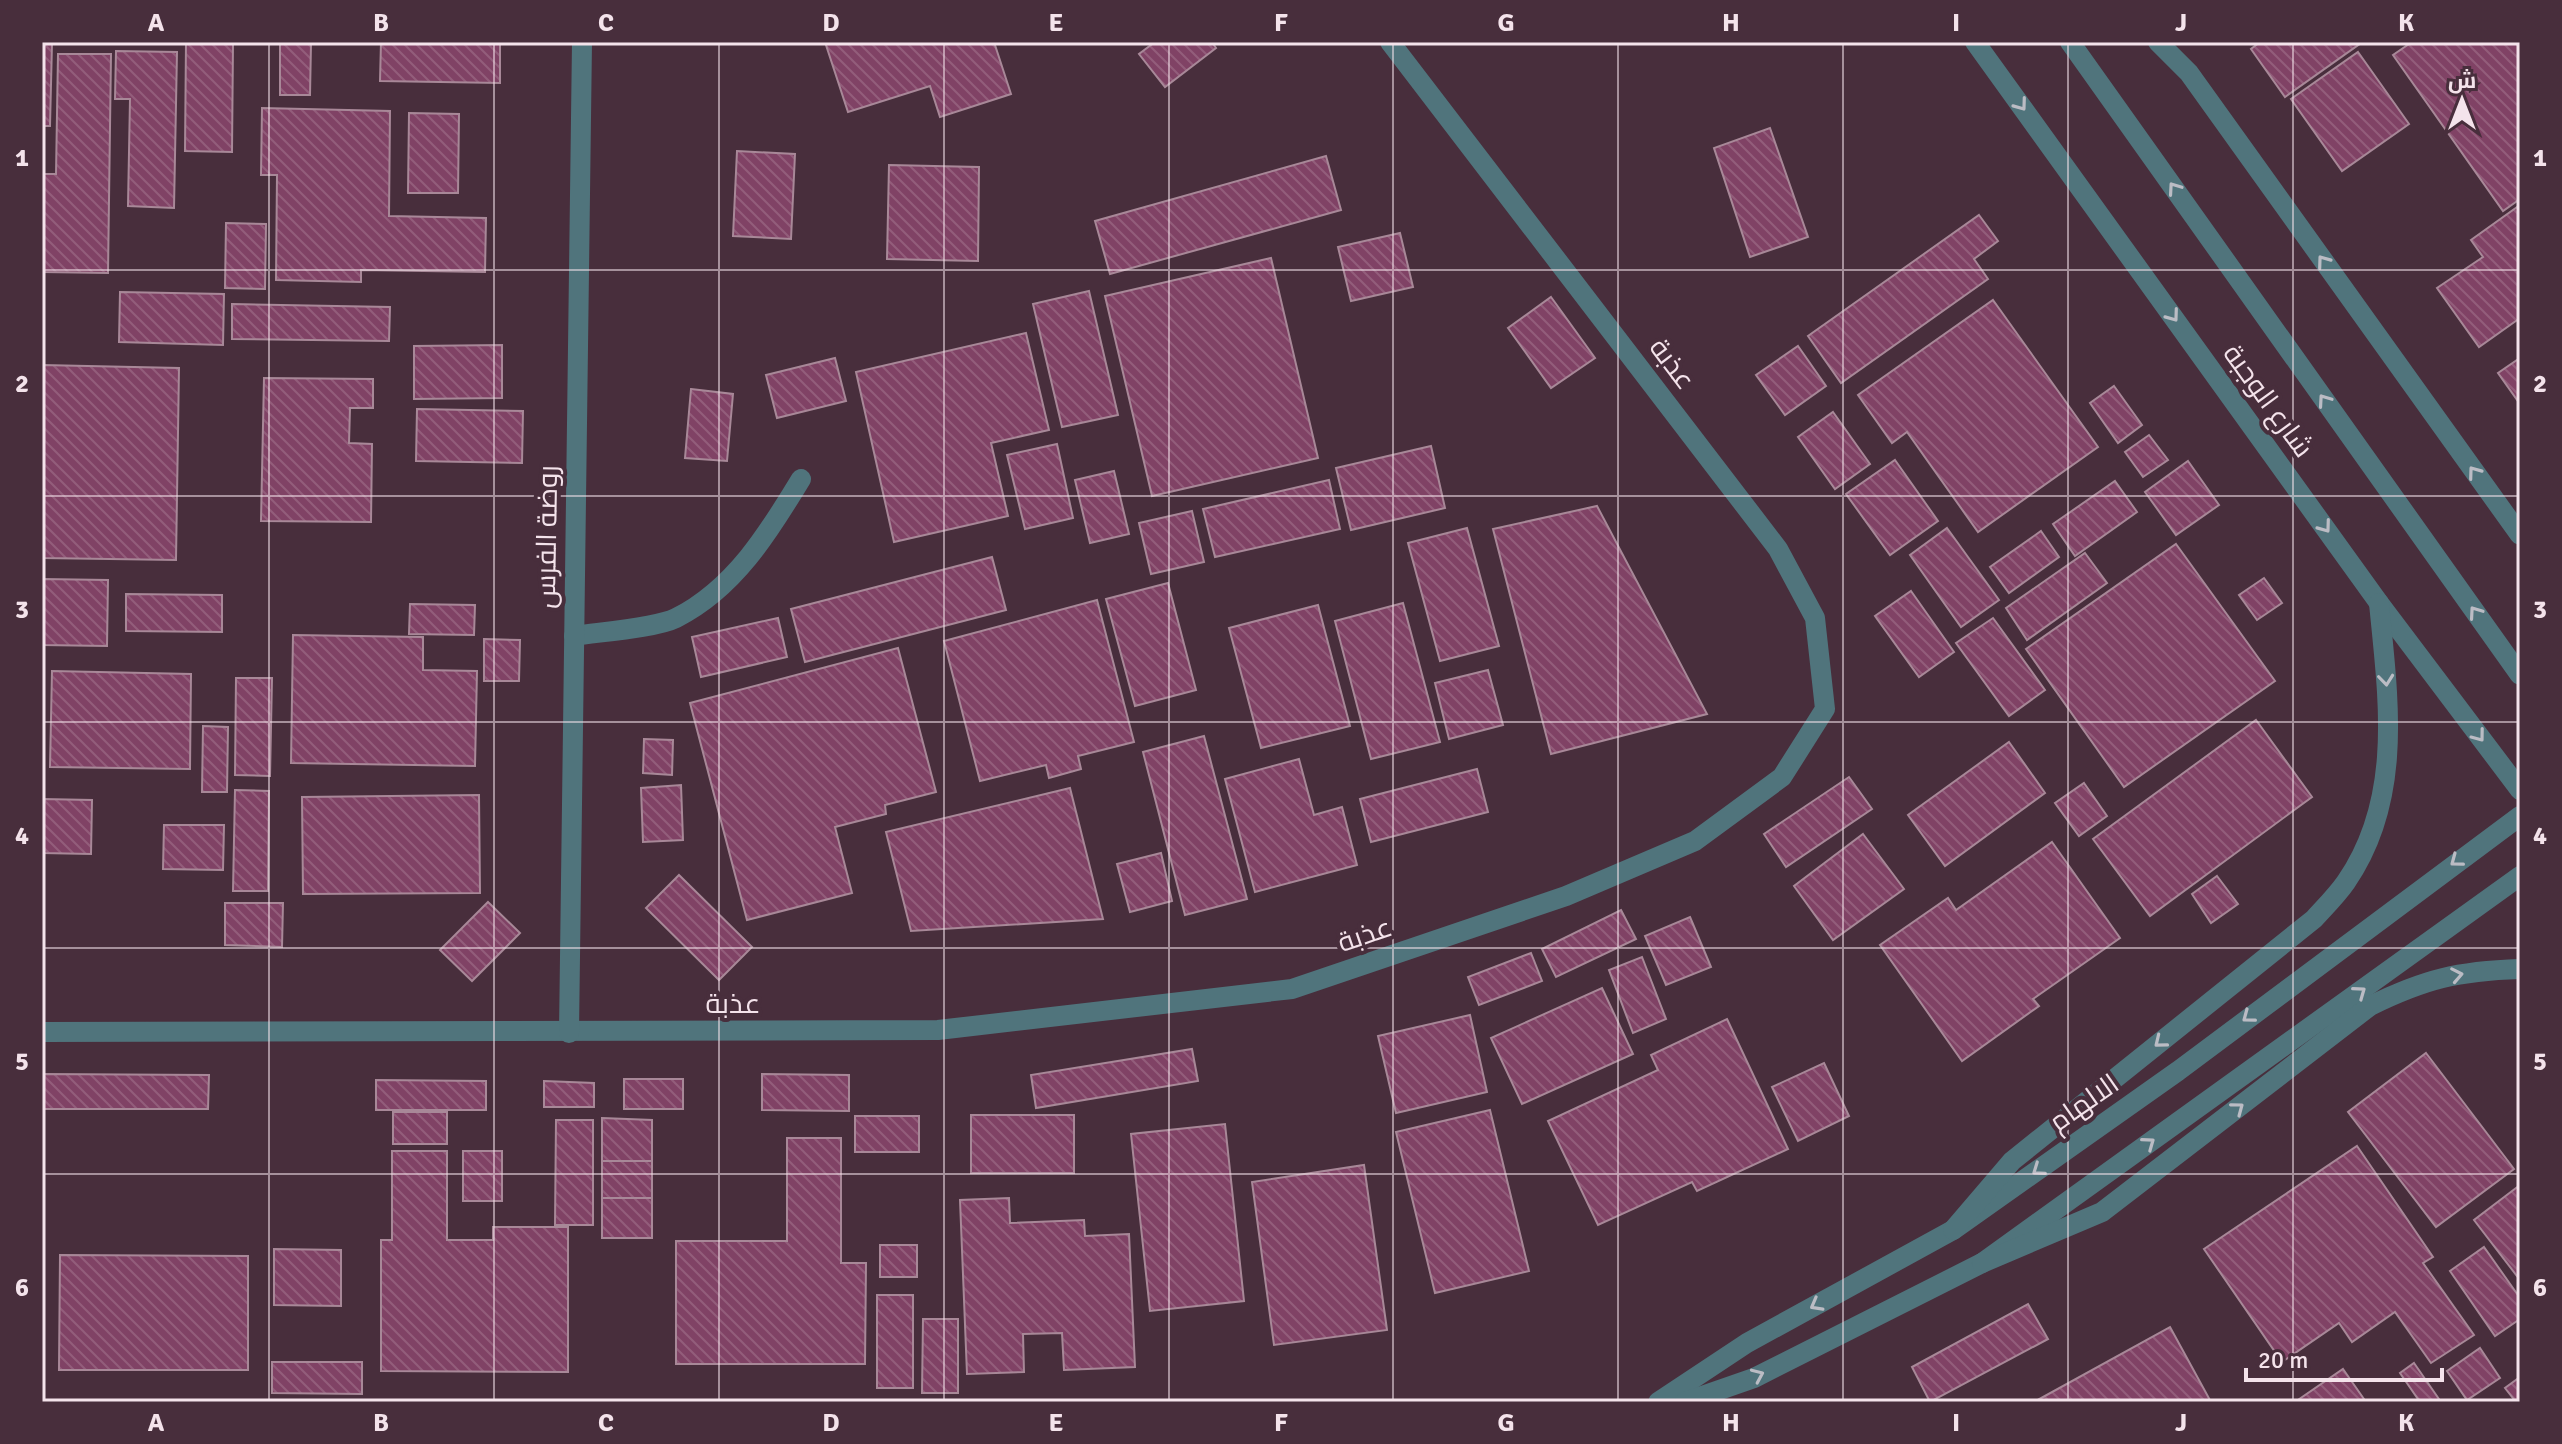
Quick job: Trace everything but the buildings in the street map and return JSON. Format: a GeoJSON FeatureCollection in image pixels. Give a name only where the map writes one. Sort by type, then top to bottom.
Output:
{"type":"FeatureCollection","features":[{"type":"Feature","properties":{"kind":"street","name":"روضة الفرس"},"geometry":{"type":"LineString","coordinates":[[569,1033],[582,42]]}},
{"type":"Feature","properties":{"kind":"street","name":"عذبة"},"geometry":{"type":"LineString","coordinates":[[42,1032],[938,1030],[1292,989],[1566,896],[1695,841],[1782,777],[1825,709],[1815,618],[1785,563],[1390,42]]}},
{"type":"Feature","properties":{"kind":"street","name":"شارع الوجبة"},"geometry":{"type":"LineString","coordinates":[[1975,42],[2379,603],[2520,790]]}},
{"type":"Feature","properties":{"kind":"street","name":"شارع الوجبة"},"geometry":{"type":"LineString","coordinates":[[2070,42],[2520,675]]}},
{"type":"Feature","properties":{"kind":"street"},"geometry":{"type":"LineString","coordinates":[[2158,42],[2189,73],[2520,535]]}},
{"type":"Feature","properties":{"kind":"street"},"geometry":{"type":"LineString","coordinates":[[574,636],[675,619],[726,581],[765,539],[801,479]]}},
{"type":"Feature","properties":{"kind":"street"},"geometry":{"type":"LineString","coordinates":[[1953,1230],[2012,1161],[2314,919],[2347,881],[2369,836],[2385,789],[2388,763],[2390,723],[2379,603]]}},
{"type":"Feature","properties":{"kind":"street","name":"الالهام"},"geometry":{"type":"LineString","coordinates":[[1658,1402],[1747,1343],[1953,1230],[2178,1071],[2520,816]]}},
{"type":"Feature","properties":{"kind":"street"},"geometry":{"type":"LineString","coordinates":[[1982,1263],[2520,876]]}},
{"type":"Feature","properties":{"kind":"street"},"geometry":{"type":"LineString","coordinates":[[1685,1402],[1754,1378],[1982,1263],[2102,1212],[2370,1006],[2419,982],[2480,970],[2520,969]]}}]}
